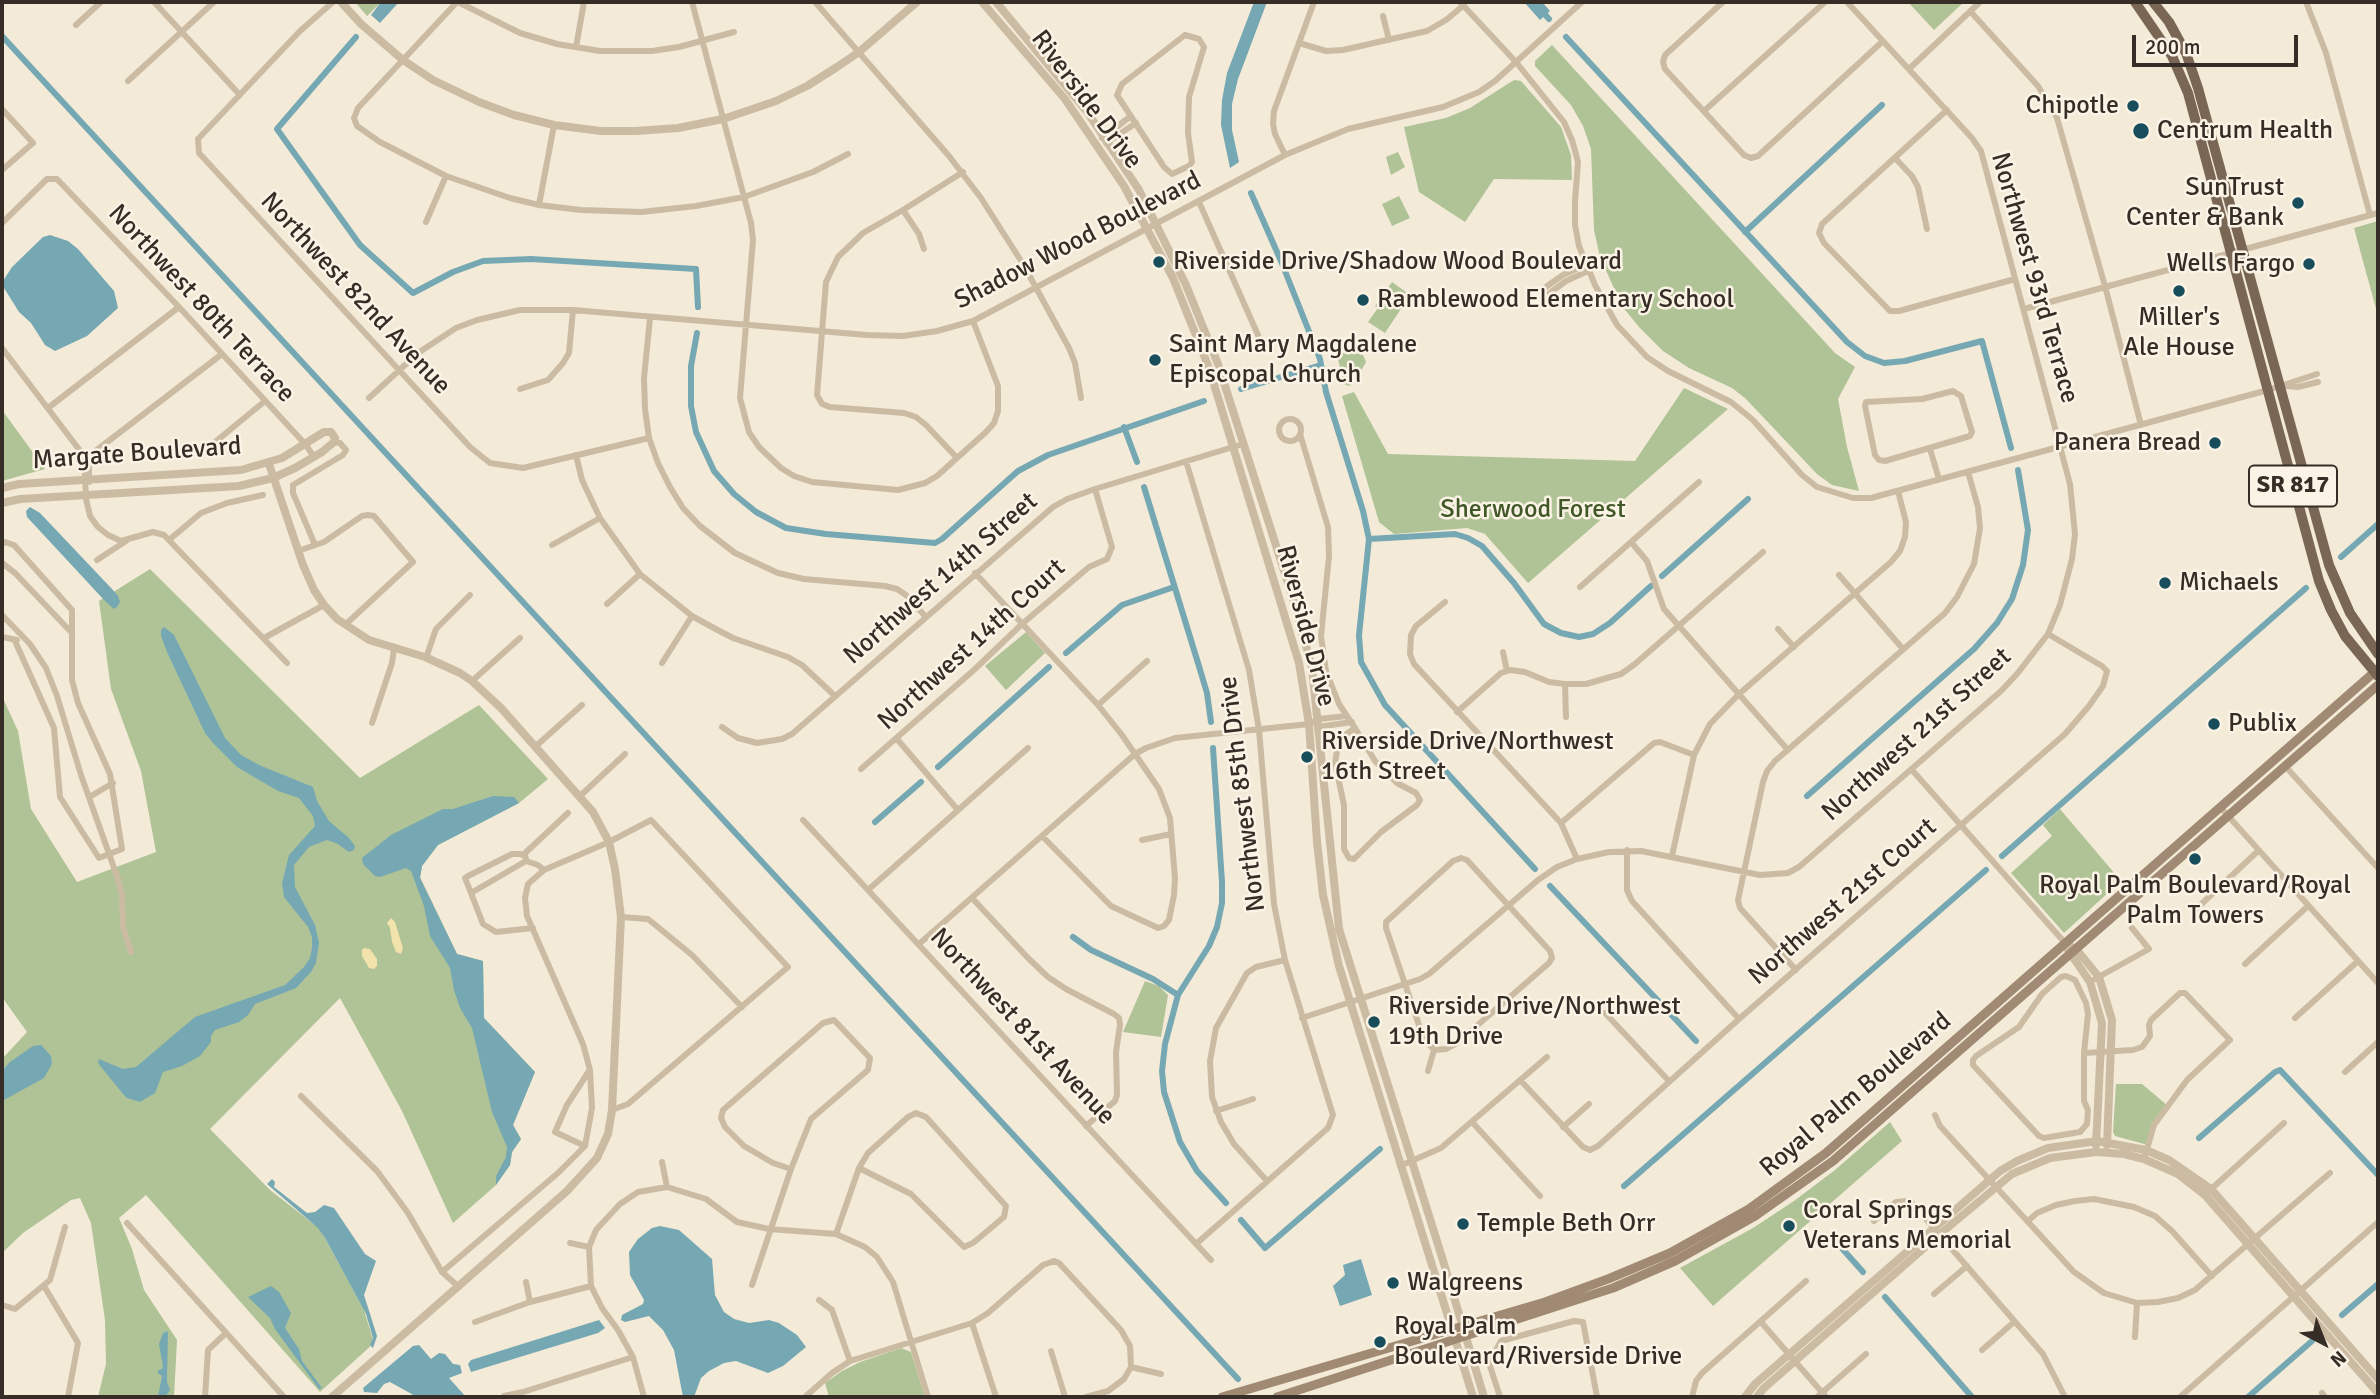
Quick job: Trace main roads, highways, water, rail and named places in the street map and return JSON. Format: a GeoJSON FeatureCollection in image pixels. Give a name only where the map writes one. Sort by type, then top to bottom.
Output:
{"type":"FeatureCollection","features":[{"type":"Feature","properties":{"kind":"main road","name":"SR 817"},"geometry":{"type":"LineString","coordinates":[[2135,2],[2172,56],[2182,79],[2232,253],[2319,581],[2331,610],[2354,648],[2377,672]]}},
{"type":"Feature","properties":{"kind":"main road","name":"SR 817"},"geometry":{"type":"LineString","coordinates":[[2154,2],[2169,22],[2195,76],[2329,565],[2343,599],[2378,654]]}},
{"type":"Feature","properties":{"kind":"main road"},"geometry":{"type":"LineString","coordinates":[[2172,56],[2187,72],[2195,76]]}},
{"type":"Feature","properties":{"kind":"main road"},"geometry":{"type":"LineString","coordinates":[[2182,79],[2193,86],[2204,108]]}},
{"type":"Feature","properties":{"kind":"main road"},"geometry":{"type":"LineString","coordinates":[[2292,483],[2301,488],[2312,505]]}},
{"type":"Feature","properties":{"kind":"main road","name":"Royal Palm Boulevard"},"geometry":{"type":"LineString","coordinates":[[1462,1331],[1570,1293],[1670,1253],[1749,1209],[1788,1182],[1826,1153],[2377,672]]}},
{"type":"Feature","properties":{"kind":"main road","name":"Royal Palm Boulevard"},"geometry":{"type":"LineString","coordinates":[[1222,1397],[1613,1288],[1675,1261],[1726,1234],[1795,1190],[1856,1141],[2378,685]]}},
{"type":"Feature","properties":{"kind":"main road"},"geometry":{"type":"LineString","coordinates":[[1856,1141],[1863,1130],[1866,1117]]}},
{"type":"Feature","properties":{"kind":"main road","name":"Royal Palm Boulevard"},"geometry":{"type":"LineString","coordinates":[[1277,1397],[1452,1334]]}},
{"type":"Feature","properties":{"kind":"water"},"geometry":{"type":"Polygon","coordinates":[[[381,2],[399,2],[380,23],[371,15],[381,2]]]}},
{"type":"Feature","properties":{"kind":"water"},"geometry":{"type":"Polygon","coordinates":[[[1254,2],[1267,2],[1238,79],[1232,104],[1232,130],[1239,162],[1230,168],[1221,125],[1222,100],[1227,73],[1254,2]]]}},
{"type":"Feature","properties":{"kind":"water"},"geometry":{"type":"Polygon","coordinates":[[[1524,2],[1542,2],[1550,11],[1540,20],[1524,2]]]}},
{"type":"Feature","properties":{"kind":"water"},"geometry":{"type":"Polygon","coordinates":[[[50,235],[68,241],[78,249],[114,291],[118,308],[87,336],[55,351],[45,345],[31,323],[19,312],[4,288],[3,281],[12,267],[43,237],[50,235]]]}},
{"type":"Feature","properties":{"kind":"water"},"geometry":{"type":"Polygon","coordinates":[[[30,507],[40,513],[112,589],[120,602],[117,607],[114,609],[105,601],[27,517],[26,511],[30,507]]]}},
{"type":"Feature","properties":{"kind":"water"},"geometry":{"type":"Polygon","coordinates":[[[164,627],[174,635],[225,738],[241,755],[313,787],[317,801],[329,821],[355,846],[354,850],[349,852],[327,840],[309,847],[294,865],[295,887],[315,925],[319,943],[316,963],[311,972],[296,988],[255,1004],[239,1022],[215,1030],[211,1042],[200,1056],[163,1072],[155,1093],[140,1102],[123,1094],[98,1063],[99,1059],[123,1069],[136,1067],[195,1017],[285,985],[304,967],[312,948],[308,927],[284,897],[282,883],[289,855],[315,826],[313,816],[299,798],[278,791],[237,767],[205,733],[167,652],[161,636],[164,627]]]}},
{"type":"Feature","properties":{"kind":"water"},"geometry":{"type":"Polygon","coordinates":[[[493,796],[514,797],[519,803],[438,845],[422,866],[420,878],[457,954],[483,961],[484,1018],[535,1072],[513,1125],[521,1139],[512,1152],[510,1165],[496,1185],[496,1176],[506,1157],[507,1147],[492,1112],[472,1028],[460,1008],[450,968],[430,936],[424,906],[411,871],[406,868],[380,877],[375,876],[363,864],[362,858],[391,835],[443,809],[453,809],[493,796]]]}},
{"type":"Feature","properties":{"kind":"water"},"geometry":{"type":"Polygon","coordinates":[[[41,1045],[51,1056],[52,1064],[44,1078],[2,1101],[2,1071],[33,1046],[41,1045]]]}},
{"type":"Feature","properties":{"kind":"water"},"geometry":{"type":"Polygon","coordinates":[[[272,1179],[275,1182],[274,1187],[307,1213],[315,1212],[324,1205],[334,1208],[365,1254],[376,1261],[364,1295],[377,1336],[373,1348],[370,1345],[373,1338],[366,1314],[325,1238],[318,1228],[267,1184],[272,1179]]]}},
{"type":"Feature","properties":{"kind":"water"},"geometry":{"type":"Polygon","coordinates":[[[660,1226],[679,1230],[712,1259],[715,1295],[724,1312],[734,1319],[749,1323],[769,1320],[779,1323],[797,1335],[806,1347],[783,1366],[768,1373],[736,1361],[724,1363],[701,1378],[694,1397],[683,1397],[674,1350],[663,1330],[649,1316],[625,1322],[621,1320],[622,1315],[643,1304],[644,1300],[630,1275],[629,1252],[638,1239],[652,1228],[660,1226]]]}},
{"type":"Feature","properties":{"kind":"water"},"geometry":{"type":"Polygon","coordinates":[[[1361,1259],[1372,1295],[1340,1306],[1333,1286],[1345,1275],[1343,1265],[1361,1259]]]}},
{"type":"Feature","properties":{"kind":"water"},"geometry":{"type":"Polygon","coordinates":[[[271,1286],[279,1292],[291,1313],[285,1328],[299,1349],[302,1361],[322,1388],[319,1389],[275,1329],[270,1318],[248,1297],[271,1286]]]}},
{"type":"Feature","properties":{"kind":"water"},"geometry":{"type":"Polygon","coordinates":[[[599,1320],[605,1328],[598,1333],[471,1372],[468,1364],[471,1360],[599,1320]]]}},
{"type":"Feature","properties":{"kind":"water"},"geometry":{"type":"Polygon","coordinates":[[[168,1331],[167,1382],[170,1390],[165,1397],[158,1397],[162,1376],[158,1370],[163,1366],[159,1344],[163,1333],[168,1331]]]}},
{"type":"Feature","properties":{"kind":"water"},"geometry":{"type":"Polygon","coordinates":[[[419,1345],[431,1359],[439,1353],[445,1354],[453,1364],[460,1365],[462,1373],[449,1378],[466,1397],[417,1397],[390,1382],[384,1384],[377,1393],[364,1392],[363,1388],[413,1346],[419,1345]]]}},
{"type":"Feature","properties":{"kind":"waterway"},"geometry":{"type":"LineString","coordinates":[[1534,2],[1549,19]]}},
{"type":"Feature","properties":{"kind":"waterway"},"geometry":{"type":"LineString","coordinates":[[2,36],[1238,1379]]}},
{"type":"Feature","properties":{"kind":"waterway"},"geometry":{"type":"LineString","coordinates":[[356,37],[277,129],[360,245],[413,293],[453,272],[483,261],[531,259],[696,269],[698,307]]}},
{"type":"Feature","properties":{"kind":"waterway"},"geometry":{"type":"LineString","coordinates":[[1566,37],[1847,342],[1865,356],[1884,363],[1905,361],[1982,341],[2011,448]]}},
{"type":"Feature","properties":{"kind":"waterway"},"geometry":{"type":"LineString","coordinates":[[1745,232],[1882,105]]}},
{"type":"Feature","properties":{"kind":"waterway"},"geometry":{"type":"LineString","coordinates":[[1251,193],[1320,359],[1326,392],[1363,511],[1369,539],[1359,635],[1361,662],[1385,705],[1535,869]]}},
{"type":"Feature","properties":{"kind":"waterway"},"geometry":{"type":"LineString","coordinates":[[697,333],[691,366],[691,406],[696,432],[714,471],[734,494],[756,512],[786,528],[826,534],[935,543],[1018,471],[1048,455],[1204,401]]}},
{"type":"Feature","properties":{"kind":"waterway"},"geometry":{"type":"LineString","coordinates":[[1241,389],[1321,365]]}},
{"type":"Feature","properties":{"kind":"waterway"},"geometry":{"type":"LineString","coordinates":[[1124,427],[1137,462]]}},
{"type":"Feature","properties":{"kind":"waterway"},"geometry":{"type":"LineString","coordinates":[[1807,796],[1974,649],[1997,623],[2012,599],[2023,565],[2028,530],[2018,470]]}},
{"type":"Feature","properties":{"kind":"waterway"},"geometry":{"type":"LineString","coordinates":[[1144,487],[1207,693],[1211,722]]}},
{"type":"Feature","properties":{"kind":"waterway"},"geometry":{"type":"LineString","coordinates":[[1662,576],[1748,499]]}},
{"type":"Feature","properties":{"kind":"waterway"},"geometry":{"type":"LineString","coordinates":[[2341,557],[2378,524]]}},
{"type":"Feature","properties":{"kind":"waterway"},"geometry":{"type":"LineString","coordinates":[[1369,539],[1455,534],[1468,538],[1482,546],[1544,624],[1561,633],[1579,637],[1593,634],[1610,623],[1651,586]]}},
{"type":"Feature","properties":{"kind":"waterway"},"geometry":{"type":"LineString","coordinates":[[1066,653],[1122,605],[1174,587]]}},
{"type":"Feature","properties":{"kind":"waterway"},"geometry":{"type":"LineString","coordinates":[[2002,856],[2306,588]]}},
{"type":"Feature","properties":{"kind":"waterway"},"geometry":{"type":"LineString","coordinates":[[938,767],[1049,667]]}},
{"type":"Feature","properties":{"kind":"waterway"},"geometry":{"type":"LineString","coordinates":[[1213,748],[1222,903],[1217,927],[1209,946],[1178,995],[1165,1044],[1162,1071],[1164,1092],[1180,1142],[1197,1171],[1226,1203]]}},
{"type":"Feature","properties":{"kind":"waterway"},"geometry":{"type":"LineString","coordinates":[[875,822],[921,782]]}},
{"type":"Feature","properties":{"kind":"waterway"},"geometry":{"type":"LineString","coordinates":[[1624,1186],[1986,870]]}},
{"type":"Feature","properties":{"kind":"waterway"},"geometry":{"type":"LineString","coordinates":[[1550,886],[1696,1041]]}},
{"type":"Feature","properties":{"kind":"waterway"},"geometry":{"type":"LineString","coordinates":[[1073,937],[1091,950],[1153,979],[1178,995]]}},
{"type":"Feature","properties":{"kind":"waterway"},"geometry":{"type":"LineString","coordinates":[[2199,1138],[2280,1070],[2378,1175]]}},
{"type":"Feature","properties":{"kind":"waterway"},"geometry":{"type":"LineString","coordinates":[[1241,1220],[1265,1248],[1380,1149]]}},
{"type":"Feature","properties":{"kind":"waterway"},"geometry":{"type":"LineString","coordinates":[[1831,1236],[1863,1272]]}},
{"type":"Feature","properties":{"kind":"waterway"},"geometry":{"type":"LineString","coordinates":[[2342,1315],[2378,1284]]}},
{"type":"Feature","properties":{"kind":"waterway"},"geometry":{"type":"LineString","coordinates":[[1885,1297],[1972,1397]]}},
{"type":"Feature","properties":{"kind":"waterway"},"geometry":{"type":"LineString","coordinates":[[2248,1397],[2312,1341]]}},
{"type":"Feature","properties":{"kind":"place","name":"Chipotle"},"geometry":{"type":"Point","coordinates":[2133,106]}},
{"type":"Feature","properties":{"kind":"place","name":"Centrum Health"},"geometry":{"type":"Point","coordinates":[2141,131]}},
{"type":"Feature","properties":{"kind":"place","name":"SunTrust Center & Bank"},"geometry":{"type":"Point","coordinates":[2298,203]}},
{"type":"Feature","properties":{"kind":"place","name":"Riverside Drive/Shadow Wood Boulevard"},"geometry":{"type":"Point","coordinates":[1159,262]}},
{"type":"Feature","properties":{"kind":"place","name":"Wells Fargo"},"geometry":{"type":"Point","coordinates":[2309,264]}},
{"type":"Feature","properties":{"kind":"place","name":"Miller's Ale House"},"geometry":{"type":"Point","coordinates":[2179,291]}},
{"type":"Feature","properties":{"kind":"place","name":"Ramblewood Elementary School"},"geometry":{"type":"Point","coordinates":[1363,300]}},
{"type":"Feature","properties":{"kind":"place","name":"Saint Mary Magdalene Episcopal Church"},"geometry":{"type":"Point","coordinates":[1155,360]}},
{"type":"Feature","properties":{"kind":"place","name":"Panera Bread"},"geometry":{"type":"Point","coordinates":[2215,443]}},
{"type":"Feature","properties":{"kind":"place","name":"Michaels"},"geometry":{"type":"Point","coordinates":[2165,583]}},
{"type":"Feature","properties":{"kind":"place","name":"Publix"},"geometry":{"type":"Point","coordinates":[2214,724]}},
{"type":"Feature","properties":{"kind":"place","name":"Riverside Drive/Northwest 16th Street"},"geometry":{"type":"Point","coordinates":[1307,757]}},
{"type":"Feature","properties":{"kind":"place","name":"Royal Palm Boulevard/Royal Palm Towers"},"geometry":{"type":"Point","coordinates":[2195,859]}},
{"type":"Feature","properties":{"kind":"place","name":"Riverside Drive/Northwest 19th Drive"},"geometry":{"type":"Point","coordinates":[1374,1022]}},
{"type":"Feature","properties":{"kind":"place","name":"Temple Beth Orr"},"geometry":{"type":"Point","coordinates":[1463,1224]}},
{"type":"Feature","properties":{"kind":"place","name":"Coral Springs Veterans Memorial"},"geometry":{"type":"Point","coordinates":[1789,1226]}},
{"type":"Feature","properties":{"kind":"place","name":"Walgreens"},"geometry":{"type":"Point","coordinates":[1393,1283]}},
{"type":"Feature","properties":{"kind":"place","name":"Royal Palm Boulevard/Riverside Drive"},"geometry":{"type":"Point","coordinates":[1380,1342]}},
{"type":"Feature","properties":{"kind":"park label","name":"Sherwood Forest"},"geometry":{"type":"Point","coordinates":[1533,510]}}]}
